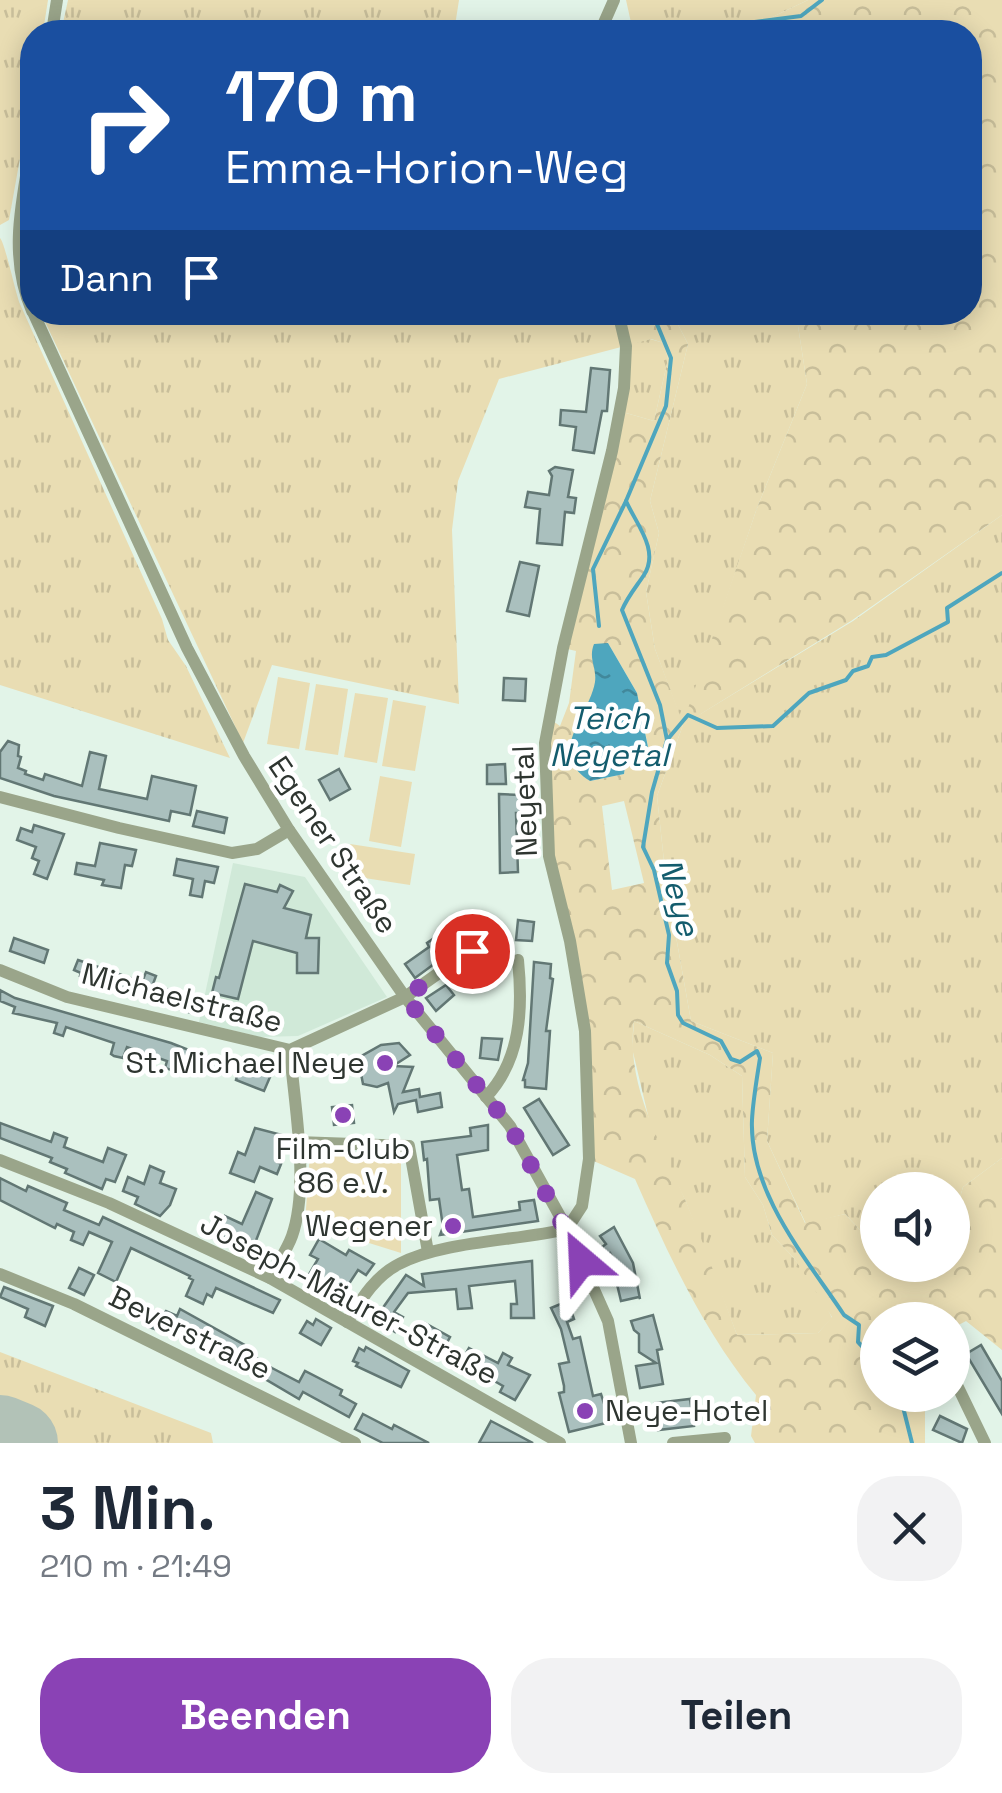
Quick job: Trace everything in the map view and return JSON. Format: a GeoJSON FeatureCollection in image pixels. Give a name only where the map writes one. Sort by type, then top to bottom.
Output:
{"type":"FeatureCollection","features":[{"type":"Feature","properties":{"kind":"street","name":"Egener Straße"},"geometry":{"type":"LineString","coordinates":[[20,227],[17,248],[20,269]]}},
{"type":"Feature","properties":{"kind":"street","name":"Egener Straße"},"geometry":{"type":"LineString","coordinates":[[39,325],[187,648],[226,724],[289,830],[405,997],[510,1126],[567,1229],[608,1321],[631,1443]]}},
{"type":"Feature","properties":{"kind":"street","name":"Neyetal"},"geometry":{"type":"LineString","coordinates":[[567,1229],[582,1206],[589,1159],[585,1030],[570,941],[549,856],[545,743],[563,648],[624,388],[626,346],[621,325]]}},
{"type":"Feature","properties":{"kind":"street"},"geometry":{"type":"LineString","coordinates":[[0,797],[232,853],[257,849],[289,830]]}},
{"type":"Feature","properties":{"kind":"street","name":"Michaelstraße"},"geometry":{"type":"LineString","coordinates":[[0,970],[66,997],[290,1050],[405,997],[460,958],[476,952]]}},
{"type":"Feature","properties":{"kind":"street"},"geometry":{"type":"LineString","coordinates":[[486,1097],[500,1083],[515,1050],[521,988],[518,960]]}},
{"type":"Feature","properties":{"kind":"street"},"geometry":{"type":"LineString","coordinates":[[270,1278],[292,1237],[298,1208],[290,1050]]}},
{"type":"Feature","properties":{"kind":"street"},"geometry":{"type":"LineString","coordinates":[[297,1142],[409,1146],[428,1252]]}},
{"type":"Feature","properties":{"kind":"street","name":"Joseph-Mäurer-Straße"},"geometry":{"type":"LineString","coordinates":[[0,1160],[108,1203],[270,1278],[560,1443]]}},
{"type":"Feature","properties":{"kind":"street"},"geometry":{"type":"LineString","coordinates":[[347,1322],[369,1288],[396,1264],[428,1252],[567,1229]]}},
{"type":"Feature","properties":{"kind":"street","name":"Beverstraße"},"geometry":{"type":"LineString","coordinates":[[0,1274],[74,1304],[355,1443]]}},
{"type":"Feature","properties":{"kind":"street"},"geometry":{"type":"LineString","coordinates":[[970,1412],[984,1443]]}},
{"type":"Feature","properties":{"kind":"street"},"geometry":{"type":"LineString","coordinates":[[673,1443],[725,1438]]}},
{"type":"Feature","properties":{"kind":"shaded area"},"geometry":{"type":"Polygon","coordinates":[[[233,863],[305,877],[387,997],[298,1036],[260,1037],[199,1022],[233,863]]]}},
{"type":"Feature","properties":{"kind":"green space"},"geometry":{"type":"Polygon","coordinates":[[[0,0],[48,0],[45,20],[20,20],[20,158],[9,220],[0,225],[0,0]]]}},
{"type":"Feature","properties":{"kind":"green space"},"geometry":{"type":"Polygon","coordinates":[[[68,0],[459,0],[456,20],[64,20],[68,0]]]}},
{"type":"Feature","properties":{"kind":"green space"},"geometry":{"type":"Polygon","coordinates":[[[626,0],[808,0],[766,20],[630,20],[626,0]]]}},
{"type":"Feature","properties":{"kind":"green space"},"geometry":{"type":"Polygon","coordinates":[[[808,0],[1002,0],[1002,515],[851,621],[683,725],[657,796],[666,880],[691,1021],[773,1053],[767,1141],[805,1223],[845,1214],[860,1230],[860,1282],[970,1282],[970,1182],[1002,1158],[1002,1350],[970,1324],[970,1302],[860,1302],[860,1412],[925,1412],[925,1443],[755,1443],[751,1436],[756,1395],[704,1319],[635,1179],[589,1159],[585,1030],[549,856],[550,719],[560,726],[569,703],[576,651],[563,648],[619,411],[654,421],[668,359],[664,343],[651,339],[626,346],[621,325],[678,325],[688,344],[650,501],[659,533],[646,592],[655,649],[683,723],[757,508],[807,384],[798,325],[982,325],[982,20],[766,20],[808,0]],[[608,643],[596,680],[590,781],[624,774],[625,766],[649,751],[637,693],[608,643]],[[624,801],[602,806],[612,890],[644,883],[624,801]],[[634,1021],[640,1093],[737,1335],[818,1333],[832,1317],[794,1258],[772,1235],[763,1205],[745,1177],[742,1076],[710,1055],[634,1021]]]}},
{"type":"Feature","properties":{"kind":"green space"},"geometry":{"type":"Polygon","coordinates":[[[0,238],[20,304],[20,325],[29,325],[168,640],[186,666],[230,758],[0,685],[0,238]]]}},
{"type":"Feature","properties":{"kind":"green space"},"geometry":{"type":"Polygon","coordinates":[[[47,325],[621,325],[626,345],[650,339],[664,343],[668,359],[654,421],[619,411],[625,346],[499,379],[458,481],[452,530],[459,704],[272,665],[243,743],[47,325]]]}},
{"type":"Feature","properties":{"kind":"green space"},"geometry":{"type":"Polygon","coordinates":[[[678,325],[798,325],[807,384],[757,508],[684,724],[853,621],[1002,515],[1002,1158],[970,1182],[970,1172],[860,1172],[860,1230],[845,1214],[806,1224],[767,1141],[773,1053],[691,1021],[666,880],[657,796],[683,725],[655,649],[646,592],[659,533],[650,501],[688,344],[678,325]]]}},
{"type":"Feature","properties":{"kind":"green space"},"geometry":{"type":"Polygon","coordinates":[[[278,677],[310,683],[299,749],[267,744],[278,677]]]}},
{"type":"Feature","properties":{"kind":"green space"},"geometry":{"type":"Polygon","coordinates":[[[316,684],[348,689],[338,755],[305,750],[316,684]]]}},
{"type":"Feature","properties":{"kind":"green space"},"geometry":{"type":"Polygon","coordinates":[[[355,693],[388,698],[377,763],[344,757],[355,693]]]}},
{"type":"Feature","properties":{"kind":"green space"},"geometry":{"type":"Polygon","coordinates":[[[393,700],[426,706],[415,771],[382,766],[393,700]]]}},
{"type":"Feature","properties":{"kind":"green space"},"geometry":{"type":"Polygon","coordinates":[[[380,776],[412,782],[401,847],[369,841],[380,776]]]}},
{"type":"Feature","properties":{"kind":"green space"},"geometry":{"type":"Polygon","coordinates":[[[350,844],[415,854],[410,885],[345,875],[350,844]]]}},
{"type":"Feature","properties":{"kind":"green space"},"geometry":{"type":"Polygon","coordinates":[[[634,1021],[710,1055],[742,1076],[745,1177],[763,1205],[772,1235],[794,1258],[832,1318],[818,1333],[737,1335],[686,1202],[651,1128],[632,1048],[634,1021]]]}},
{"type":"Feature","properties":{"kind":"green space"},"geometry":{"type":"Polygon","coordinates":[[[401,1152],[401,1253],[305,1223],[310,1153],[401,1152]]]}},
{"type":"Feature","properties":{"kind":"green space"},"geometry":{"type":"Polygon","coordinates":[[[0,1352],[211,1433],[213,1443],[0,1443],[0,1352]]]}},
{"type":"Feature","properties":{"kind":"water","name":"Teich Neyetal"},"geometry":{"type":"Polygon","coordinates":[[[608,643],[637,693],[649,752],[646,760],[625,766],[624,774],[590,781],[577,770],[570,747],[595,682],[594,644],[608,643]]]}},
{"type":"Feature","properties":{"kind":"building"},"geometry":{"type":"Polygon","coordinates":[[[591,368],[610,370],[607,411],[602,411],[594,453],[573,450],[576,427],[560,425],[561,410],[586,412],[591,368]]]}},
{"type":"Feature","properties":{"kind":"building"},"geometry":{"type":"Polygon","coordinates":[[[555,467],[573,470],[568,497],[576,498],[574,513],[565,512],[562,545],[537,543],[540,509],[525,507],[528,492],[549,495],[549,471],[555,467]]]}},
{"type":"Feature","properties":{"kind":"building"},"geometry":{"type":"Polygon","coordinates":[[[520,562],[539,566],[529,616],[507,611],[520,562]]]}},
{"type":"Feature","properties":{"kind":"building"},"geometry":{"type":"Polygon","coordinates":[[[504,678],[526,679],[525,701],[503,700],[504,678]]]}},
{"type":"Feature","properties":{"kind":"building"},"geometry":{"type":"Polygon","coordinates":[[[8,741],[19,745],[18,768],[43,780],[45,774],[82,786],[90,752],[106,756],[99,789],[147,799],[152,776],[196,786],[190,815],[171,811],[169,821],[54,796],[0,778],[0,752],[8,741]]]}},
{"type":"Feature","properties":{"kind":"building"},"geometry":{"type":"Polygon","coordinates":[[[505,764],[506,784],[487,784],[487,765],[505,764]]]}},
{"type":"Feature","properties":{"kind":"building"},"geometry":{"type":"Polygon","coordinates":[[[339,769],[350,789],[330,800],[319,780],[339,769]]]}},
{"type":"Feature","properties":{"kind":"building"},"geometry":{"type":"Polygon","coordinates":[[[499,794],[520,795],[520,813],[516,813],[518,872],[500,873],[499,794]]]}},
{"type":"Feature","properties":{"kind":"building"},"geometry":{"type":"Polygon","coordinates":[[[197,811],[227,818],[224,833],[193,826],[197,811]]]}},
{"type":"Feature","properties":{"kind":"building"},"geometry":{"type":"Polygon","coordinates":[[[34,825],[64,834],[47,879],[34,874],[39,861],[32,858],[36,847],[17,840],[21,828],[32,832],[34,825]]]}},
{"type":"Feature","properties":{"kind":"building"},"geometry":{"type":"Polygon","coordinates":[[[100,843],[136,850],[132,866],[125,865],[121,888],[75,874],[77,863],[95,866],[100,843]]]}},
{"type":"Feature","properties":{"kind":"building"},"geometry":{"type":"Polygon","coordinates":[[[177,859],[218,867],[214,883],[205,881],[202,897],[190,895],[193,879],[174,875],[177,859]]]}},
{"type":"Feature","properties":{"kind":"building"},"geometry":{"type":"Polygon","coordinates":[[[245,884],[277,892],[280,885],[293,891],[284,908],[311,915],[306,938],[319,938],[318,973],[297,973],[297,953],[253,941],[238,999],[212,993],[245,884]]]}},
{"type":"Feature","properties":{"kind":"building"},"geometry":{"type":"Polygon","coordinates":[[[468,915],[479,931],[415,978],[405,964],[429,947],[427,943],[468,915]]]}},
{"type":"Feature","properties":{"kind":"building"},"geometry":{"type":"Polygon","coordinates":[[[518,920],[534,922],[532,941],[516,940],[518,920]]]}},
{"type":"Feature","properties":{"kind":"building"},"geometry":{"type":"Polygon","coordinates":[[[14,938],[48,950],[44,963],[10,951],[14,938]]]}},
{"type":"Feature","properties":{"kind":"building"},"geometry":{"type":"Polygon","coordinates":[[[78,960],[142,982],[146,972],[156,976],[153,984],[199,1001],[194,1014],[80,976],[74,970],[78,960]]]}},
{"type":"Feature","properties":{"kind":"building"},"geometry":{"type":"Polygon","coordinates":[[[534,962],[551,964],[553,979],[546,1031],[550,1031],[546,1089],[525,1087],[523,1080],[528,1063],[534,962]]]}},
{"type":"Feature","properties":{"kind":"building"},"geometry":{"type":"Polygon","coordinates":[[[446,985],[454,995],[436,1011],[426,998],[446,985]]]}},
{"type":"Feature","properties":{"kind":"building"},"geometry":{"type":"Polygon","coordinates":[[[0,990],[214,1060],[210,1070],[181,1062],[178,1072],[165,1068],[167,1061],[127,1047],[123,1058],[114,1056],[114,1043],[66,1027],[63,1036],[54,1033],[57,1023],[13,1013],[15,1007],[0,1001],[0,990]]]}},
{"type":"Feature","properties":{"kind":"building"},"geometry":{"type":"Polygon","coordinates":[[[482,1038],[502,1039],[498,1060],[480,1058],[482,1038]]]}},
{"type":"Feature","properties":{"kind":"building","name":"St. Michael Neye"},"geometry":{"type":"Polygon","coordinates":[[[399,1043],[410,1055],[393,1066],[413,1067],[403,1092],[419,1089],[420,1097],[440,1093],[442,1107],[418,1112],[416,1100],[398,1104],[394,1112],[388,1083],[377,1087],[363,1084],[358,1058],[381,1045],[399,1043]]]}},
{"type":"Feature","properties":{"kind":"building"},"geometry":{"type":"Polygon","coordinates":[[[241,1060],[261,1068],[259,1073],[270,1077],[264,1091],[236,1080],[241,1060]]]}},
{"type":"Feature","properties":{"kind":"building"},"geometry":{"type":"Polygon","coordinates":[[[539,1099],[569,1145],[553,1155],[524,1108],[539,1099]]]}},
{"type":"Feature","properties":{"kind":"building","name":"Film-Club 86 e.V."},"geometry":{"type":"Polygon","coordinates":[[[352,1105],[354,1123],[334,1125],[332,1107],[352,1105]]]}},
{"type":"Feature","properties":{"kind":"building"},"geometry":{"type":"Polygon","coordinates":[[[0,1123],[51,1142],[54,1133],[67,1138],[64,1147],[103,1162],[108,1148],[126,1155],[115,1182],[106,1179],[102,1189],[65,1173],[67,1169],[50,1162],[52,1158],[0,1138],[0,1123]]]}},
{"type":"Feature","properties":{"kind":"building"},"geometry":{"type":"Polygon","coordinates":[[[488,1125],[488,1150],[457,1155],[462,1190],[469,1189],[473,1217],[520,1210],[519,1202],[534,1200],[538,1221],[440,1235],[443,1227],[439,1199],[430,1200],[422,1142],[471,1136],[470,1128],[488,1125]]]}},
{"type":"Feature","properties":{"kind":"building"},"geometry":{"type":"Polygon","coordinates":[[[255,1128],[286,1136],[277,1174],[260,1167],[254,1182],[230,1173],[238,1152],[245,1155],[255,1128]]]}},
{"type":"Feature","properties":{"kind":"building"},"geometry":{"type":"Polygon","coordinates":[[[150,1166],[164,1172],[160,1183],[176,1189],[160,1216],[135,1204],[138,1197],[123,1191],[128,1177],[144,1184],[150,1166]]]}},
{"type":"Feature","properties":{"kind":"building"},"geometry":{"type":"Polygon","coordinates":[[[0,1178],[26,1191],[28,1186],[67,1203],[64,1210],[99,1225],[103,1217],[280,1300],[273,1313],[216,1288],[212,1297],[207,1294],[203,1304],[186,1296],[193,1280],[190,1276],[131,1248],[116,1282],[98,1273],[112,1242],[89,1232],[83,1245],[71,1240],[74,1232],[57,1224],[55,1228],[0,1200],[0,1178]]]}},
{"type":"Feature","properties":{"kind":"building"},"geometry":{"type":"Polygon","coordinates":[[[256,1192],[272,1199],[252,1251],[220,1236],[225,1216],[242,1224],[256,1192]]]}},
{"type":"Feature","properties":{"kind":"building"},"geometry":{"type":"Polygon","coordinates":[[[614,1227],[633,1263],[640,1299],[621,1301],[616,1280],[626,1277],[610,1253],[607,1255],[600,1236],[614,1227]]]}},
{"type":"Feature","properties":{"kind":"building"},"geometry":{"type":"Polygon","coordinates":[[[319,1239],[346,1255],[349,1250],[374,1264],[366,1275],[358,1270],[341,1296],[308,1276],[318,1259],[310,1255],[319,1239]]]}},
{"type":"Feature","properties":{"kind":"building"},"geometry":{"type":"Polygon","coordinates":[[[532,1261],[534,1318],[511,1318],[511,1304],[517,1304],[515,1281],[469,1286],[472,1308],[458,1309],[456,1289],[408,1293],[394,1312],[403,1317],[395,1332],[375,1319],[406,1275],[424,1286],[422,1274],[532,1261]]]}},
{"type":"Feature","properties":{"kind":"building"},"geometry":{"type":"Polygon","coordinates":[[[79,1268],[94,1275],[84,1295],[69,1288],[79,1268]]]}},
{"type":"Feature","properties":{"kind":"building"},"geometry":{"type":"Polygon","coordinates":[[[4,1287],[53,1306],[45,1326],[25,1317],[28,1309],[0,1297],[4,1287]]]}},
{"type":"Feature","properties":{"kind":"building"},"geometry":{"type":"Polygon","coordinates":[[[133,1301],[163,1315],[166,1311],[177,1316],[180,1309],[250,1348],[247,1352],[272,1368],[299,1382],[305,1371],[342,1390],[340,1395],[356,1404],[349,1417],[303,1392],[299,1399],[214,1349],[212,1353],[182,1339],[186,1333],[167,1323],[163,1332],[146,1326],[149,1319],[129,1310],[133,1301]]]}},
{"type":"Feature","properties":{"kind":"building"},"geometry":{"type":"Polygon","coordinates":[[[568,1301],[574,1319],[567,1322],[573,1339],[580,1337],[593,1396],[601,1394],[610,1422],[569,1432],[559,1393],[564,1392],[564,1386],[559,1364],[569,1362],[551,1308],[568,1301]]]}},
{"type":"Feature","properties":{"kind":"building"},"geometry":{"type":"Polygon","coordinates":[[[653,1315],[662,1349],[657,1350],[663,1384],[640,1388],[636,1366],[656,1363],[639,1352],[639,1334],[631,1321],[653,1315]]]}},
{"type":"Feature","properties":{"kind":"building"},"geometry":{"type":"Polygon","coordinates":[[[316,1319],[331,1328],[321,1345],[300,1333],[307,1321],[313,1325],[316,1319]]]}},
{"type":"Feature","properties":{"kind":"building"},"geometry":{"type":"Polygon","coordinates":[[[425,1323],[450,1337],[442,1352],[417,1340],[425,1323]]]}},
{"type":"Feature","properties":{"kind":"building"},"geometry":{"type":"Polygon","coordinates":[[[981,1345],[1002,1381],[1002,1414],[970,1361],[970,1352],[981,1345]]]}},
{"type":"Feature","properties":{"kind":"building"},"geometry":{"type":"Polygon","coordinates":[[[366,1347],[409,1371],[401,1387],[356,1366],[358,1363],[353,1361],[359,1348],[364,1351],[366,1347]]]}},
{"type":"Feature","properties":{"kind":"building"},"geometry":{"type":"Polygon","coordinates":[[[469,1348],[498,1363],[503,1353],[512,1358],[508,1365],[530,1375],[515,1400],[500,1392],[503,1386],[461,1362],[469,1348]]]}},
{"type":"Feature","properties":{"kind":"building"},"geometry":{"type":"Polygon","coordinates":[[[690,1399],[694,1426],[658,1430],[655,1403],[690,1399]]]}},
{"type":"Feature","properties":{"kind":"building"},"geometry":{"type":"Polygon","coordinates":[[[363,1414],[429,1443],[383,1443],[355,1429],[363,1414]]]}},
{"type":"Feature","properties":{"kind":"building"},"geometry":{"type":"Polygon","coordinates":[[[940,1416],[967,1429],[962,1443],[933,1430],[940,1416]]]}},
{"type":"Feature","properties":{"kind":"building"},"geometry":{"type":"Polygon","coordinates":[[[491,1421],[533,1443],[479,1443],[491,1421]]]}},
{"type":"Feature","properties":{"kind":"waterway","name":"Neye"},"geometry":{"type":"LineString","coordinates":[[770,20],[801,16],[822,0]]}},
{"type":"Feature","properties":{"kind":"waterway","name":"Neye"},"geometry":{"type":"LineString","coordinates":[[657,325],[671,358],[666,406],[626,501],[645,537],[648,566],[622,610],[660,705],[667,740],[652,792],[643,847],[654,870],[669,935],[667,963],[677,991],[678,1015],[683,1023],[721,1041],[731,1059],[740,1062],[757,1051],[760,1058],[752,1120],[760,1173],[798,1248],[844,1315],[859,1325],[860,1344]]}},
{"type":"Feature","properties":{"kind":"waterway"},"geometry":{"type":"LineString","coordinates":[[599,626],[593,569],[626,501]]}},
{"type":"Feature","properties":{"kind":"waterway"},"geometry":{"type":"LineString","coordinates":[[667,740],[688,715],[717,728],[773,726],[809,693],[846,680],[853,671],[868,666],[872,657],[886,655],[948,622],[947,608],[1002,573]]}},
{"type":"Feature","properties":{"kind":"waterway","name":"Neye"},"geometry":{"type":"LineString","coordinates":[[904,1412],[912,1443]]}},
{"type":"Feature","properties":{"kind":"runway"},"geometry":{"type":"LineString","coordinates":[[0,1436],[17,1443]]}},
{"type":"Feature","properties":{"kind":"place","name":"St. Michael Neye"},"geometry":{"type":"Point","coordinates":[385,1063]}},
{"type":"Feature","properties":{"kind":"place","name":"Film-Club 86 e.V."},"geometry":{"type":"Point","coordinates":[343,1115]}},
{"type":"Feature","properties":{"kind":"place","name":"Wegener"},"geometry":{"type":"Point","coordinates":[453,1226]}},
{"type":"Feature","properties":{"kind":"place","name":"Neye-Hotel"},"geometry":{"type":"Point","coordinates":[585,1411]}},
{"type":"Feature","properties":{"kind":"route"},"geometry":{"type":"LineString","coordinates":[[472,951],[405,997],[510,1126],[582,1261]]}}]}
